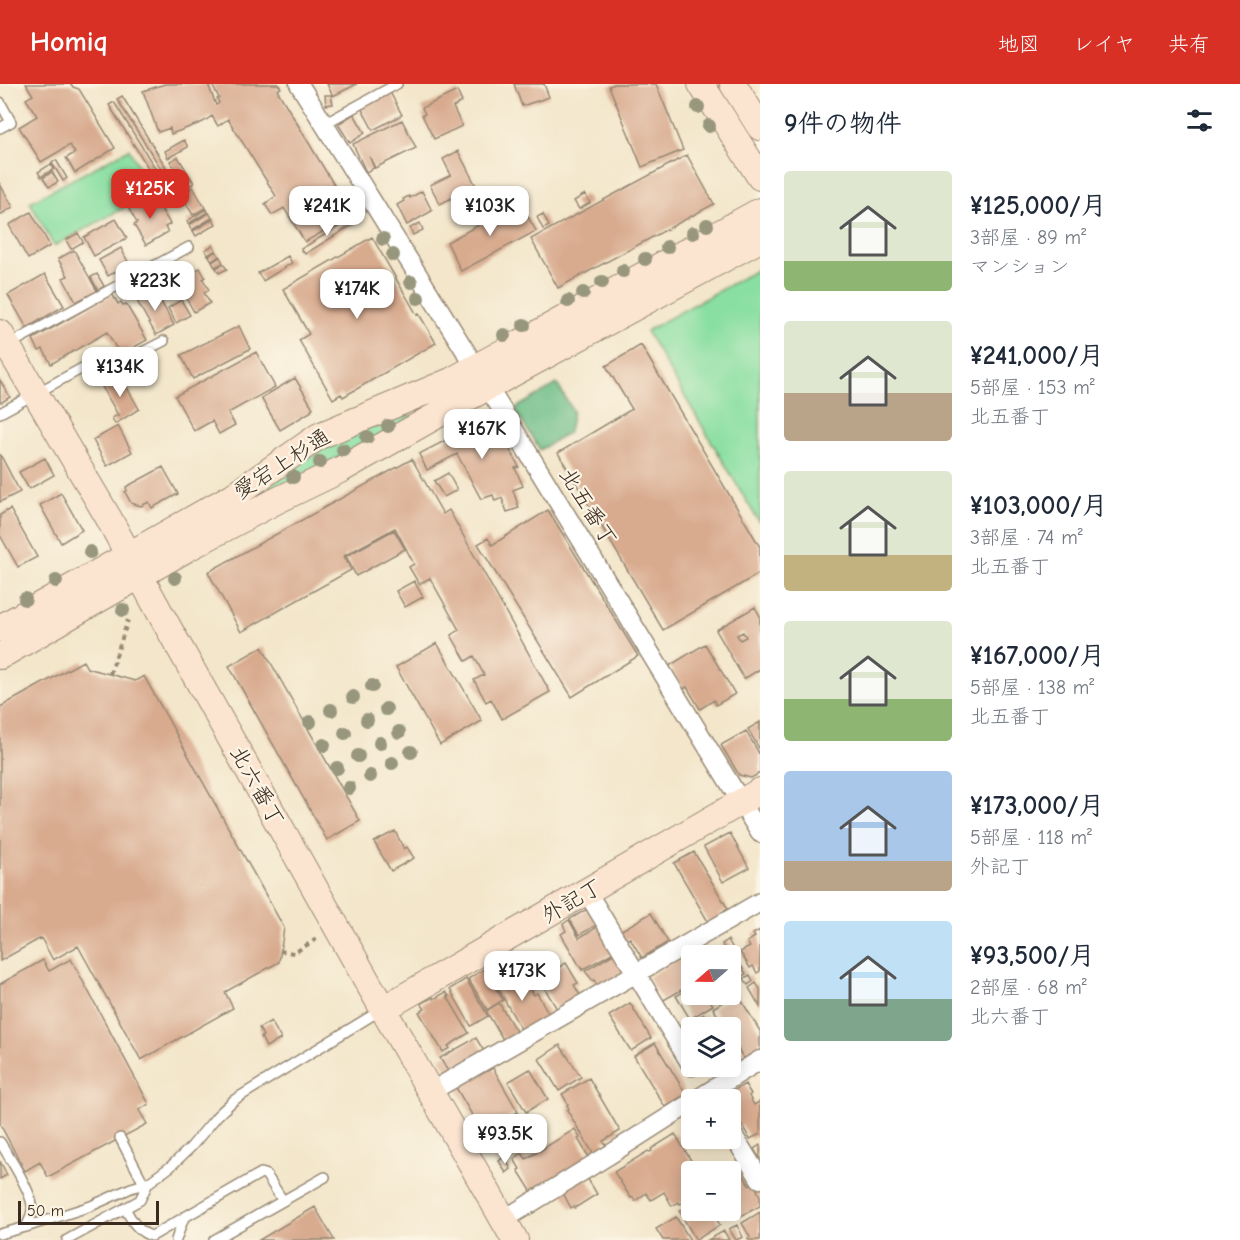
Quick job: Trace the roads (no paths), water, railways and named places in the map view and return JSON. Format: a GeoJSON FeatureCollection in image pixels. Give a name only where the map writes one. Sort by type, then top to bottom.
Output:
{"type":"FeatureCollection","features":[{"type":"Feature","properties":{"kind":"street","name":"北五番丁"},"geometry":{"type":"LineString","coordinates":[[299,84],[481,377],[751,797],[760,833]]}},
{"type":"Feature","properties":{"kind":"street"},"geometry":{"type":"LineString","coordinates":[[701,84],[760,177]]}},
{"type":"Feature","properties":{"kind":"street"},"geometry":{"type":"LineString","coordinates":[[733,84],[760,127]]}},
{"type":"Feature","properties":{"kind":"street","name":"愛宕上杉通"},"geometry":{"type":"LineString","coordinates":[[0,628],[134,565],[186,549],[340,470],[481,377],[760,211]]}},
{"type":"Feature","properties":{"kind":"street","name":"愛宕上杉通"},"geometry":{"type":"LineString","coordinates":[[0,656],[320,436],[451,381],[481,377],[760,239]]}},
{"type":"Feature","properties":{"kind":"street","name":"北六番丁"},"geometry":{"type":"LineString","coordinates":[[4,339],[108,517],[382,1009],[509,1230]]}},
{"type":"Feature","properties":{"kind":"street","name":"外記丁"},"geometry":{"type":"LineString","coordinates":[[382,1009],[751,797]]}},
{"type":"Feature","properties":{"kind":"street"},"geometry":{"type":"LineString","coordinates":[[587,892],[681,1048]]}},
{"type":"Feature","properties":{"kind":"street"},"geometry":{"type":"LineString","coordinates":[[430,1092],[760,902]]}},
{"type":"Feature","properties":{"kind":"street"},"geometry":{"type":"LineString","coordinates":[[717,1089],[760,1060]]}},
{"type":"Feature","properties":{"kind":"street"},"geometry":{"type":"LineString","coordinates":[[509,1230],[681,1110]]}},
{"type":"Feature","properties":{"kind":"street"},"geometry":{"type":"LineString","coordinates":[[741,1148],[760,1179]]}},
{"type":"Feature","properties":{"kind":"lane"},"geometry":{"type":"LineString","coordinates":[[324,124],[398,84]]}},
{"type":"Feature","properties":{"kind":"lane"},"geometry":{"type":"LineString","coordinates":[[0,102],[11,122],[0,128]]}},
{"type":"Feature","properties":{"kind":"lane"},"geometry":{"type":"LineString","coordinates":[[4,339],[189,247]]}},
{"type":"Feature","properties":{"kind":"lane"},"geometry":{"type":"LineString","coordinates":[[0,413],[99,359],[121,363],[164,341]]}},
{"type":"Feature","properties":{"kind":"lane"},"geometry":{"type":"LineString","coordinates":[[0,1234],[91,1206],[131,1188],[146,1184],[170,1167],[191,1147],[234,1100],[382,1009]]}},
{"type":"Feature","properties":{"kind":"lane"},"geometry":{"type":"LineString","coordinates":[[120,1138],[146,1184]]}},
{"type":"Feature","properties":{"kind":"lane"},"geometry":{"type":"LineString","coordinates":[[0,1142],[14,1158],[33,1206],[26,1227]]}},
{"type":"Feature","properties":{"kind":"lane"},"geometry":{"type":"LineString","coordinates":[[125,1208],[141,1231],[152,1236],[261,1173],[267,1176],[283,1201]]}},
{"type":"Feature","properties":{"kind":"lane"},"geometry":{"type":"LineString","coordinates":[[213,1240],[325,1177]]}},
{"type":"Feature","properties":{"kind":"lane"},"geometry":{"type":"LineString","coordinates":[[67,1240],[140,1200],[146,1184]]}},
{"type":"Feature","properties":{"kind":"lane"},"geometry":{"type":"LineString","coordinates":[[176,1240],[184,1217]]}}]}
